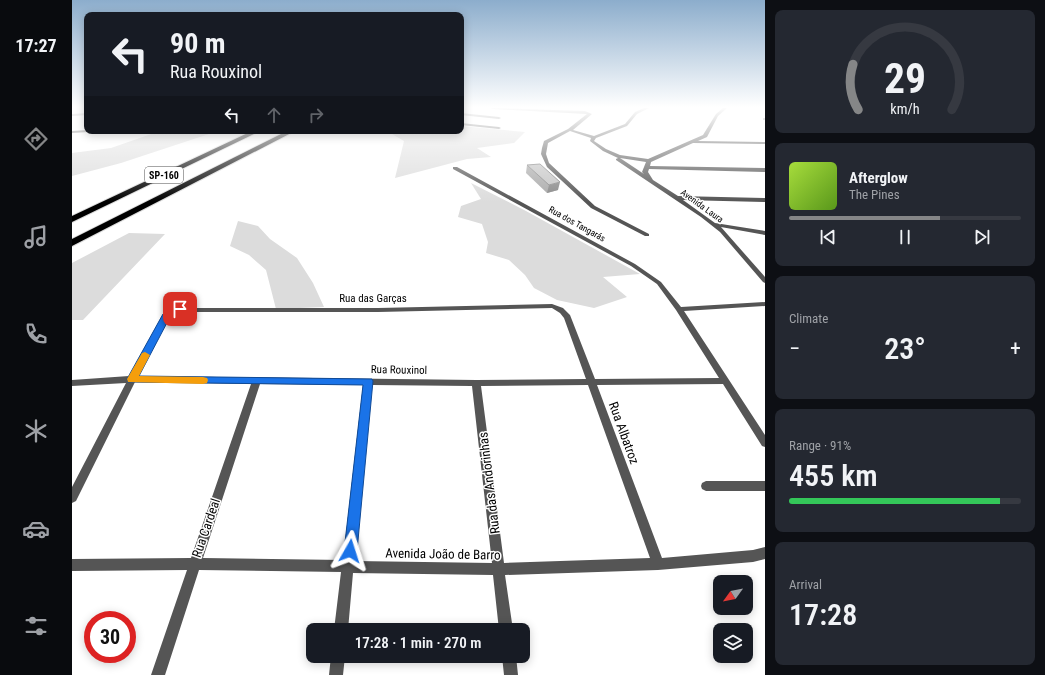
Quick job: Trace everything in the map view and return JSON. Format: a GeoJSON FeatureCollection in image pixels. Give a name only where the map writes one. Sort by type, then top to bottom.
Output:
{"type":"FeatureCollection","features":[{"type":"Feature","properties":{"kind":"highway","name":"SP-160"},"geometry":{"type":"LineString","coordinates":[[72,219],[238,140]]}},
{"type":"Feature","properties":{"kind":"highway","name":"SP-160"},"geometry":{"type":"LineString","coordinates":[[72,243],[275,140]]}},
{"type":"Feature","properties":{"kind":"street"},"geometry":{"type":"LineString","coordinates":[[551,140],[546,142],[543,150],[545,159],[549,166],[593,207],[647,235]]}},
{"type":"Feature","properties":{"kind":"street"},"geometry":{"type":"LineString","coordinates":[[593,140],[594,143],[607,152],[648,164],[765,170]]}},
{"type":"Feature","properties":{"kind":"street"},"geometry":{"type":"LineString","coordinates":[[651,182],[645,172],[648,164],[698,140]]}},
{"type":"Feature","properties":{"kind":"street"},"geometry":{"type":"LineString","coordinates":[[693,142],[765,143]]}},
{"type":"Feature","properties":{"kind":"street","name":"Avenida Laura"},"geometry":{"type":"LineString","coordinates":[[607,152],[722,231],[764,278]]}},
{"type":"Feature","properties":{"kind":"street","name":"Rua dos Tangarás"},"geometry":{"type":"LineString","coordinates":[[455,168],[644,271],[659,283],[679,309],[765,443]]}},
{"type":"Feature","properties":{"kind":"street"},"geometry":{"type":"LineString","coordinates":[[676,198],[765,200]]}},
{"type":"Feature","properties":{"kind":"street"},"geometry":{"type":"LineString","coordinates":[[713,224],[765,233]]}},
{"type":"Feature","properties":{"kind":"street"},"geometry":{"type":"LineString","coordinates":[[679,309],[765,304]]}},
{"type":"Feature","properties":{"kind":"street","name":"Rua das Garças"},"geometry":{"type":"LineString","coordinates":[[132,379],[166,316],[170,312],[180,309],[378,310],[552,306],[565,312]]}},
{"type":"Feature","properties":{"kind":"street","name":"Rua Albatroz"},"geometry":{"type":"LineString","coordinates":[[565,312],[658,564]]}},
{"type":"Feature","properties":{"kind":"street"},"geometry":{"type":"LineString","coordinates":[[72,498],[132,379]]}},
{"type":"Feature","properties":{"kind":"street","name":"Rua Rouxinol"},"geometry":{"type":"LineString","coordinates":[[72,383],[132,379],[476,383],[726,381]]}},
{"type":"Feature","properties":{"kind":"street","name":"Rua Cardeal"},"geometry":{"type":"LineString","coordinates":[[158,675],[193,564],[256,381]]}},
{"type":"Feature","properties":{"kind":"street"},"geometry":{"type":"LineString","coordinates":[[342,623],[368,381]]}},
{"type":"Feature","properties":{"kind":"street","name":"Rua das Andorinhas"},"geometry":{"type":"LineString","coordinates":[[476,383],[505,623]]}},
{"type":"Feature","properties":{"kind":"street"},"geometry":{"type":"LineString","coordinates":[[706,486],[765,486]]}},
{"type":"Feature","properties":{"kind":"street","name":"Avenida João de Barro"},"geometry":{"type":"LineString","coordinates":[[72,565],[193,564],[499,569],[658,564],[753,556],[765,553]]}},
{"type":"Feature","properties":{"kind":"street"},"geometry":{"type":"LineString","coordinates":[[336,675],[337,663]]}},
{"type":"Feature","properties":{"kind":"street"},"geometry":{"type":"LineString","coordinates":[[510,663],[511,675]]}},
{"type":"Feature","properties":{"kind":"shaded area"},"geometry":{"type":"Polygon","coordinates":[[[136,140],[192,140],[121,163],[72,176],[72,153],[111,148],[136,140]]]}},
{"type":"Feature","properties":{"kind":"shaded area"},"geometry":{"type":"Polygon","coordinates":[[[401,140],[518,140],[514,143],[477,148],[491,157],[467,159],[395,178],[404,141],[401,140]]]}},
{"type":"Feature","properties":{"kind":"shaded area"},"geometry":{"type":"Polygon","coordinates":[[[471,183],[526,211],[640,274],[603,277],[627,297],[594,308],[557,300],[534,288],[525,275],[509,260],[486,253],[488,242],[482,224],[458,217],[461,206],[481,199],[471,183]]]}},
{"type":"Feature","properties":{"kind":"shaded area"},"geometry":{"type":"Polygon","coordinates":[[[238,221],[258,226],[270,239],[297,258],[313,283],[324,307],[276,309],[266,270],[249,255],[230,246],[238,221]]]}},
{"type":"Feature","properties":{"kind":"shaded area"},"geometry":{"type":"Polygon","coordinates":[[[129,233],[165,234],[83,320],[72,320],[72,263],[129,233]]]}},
{"type":"Feature","properties":{"kind":"building"},"geometry":{"type":"Polygon","coordinates":[[[540,164],[560,182],[549,185],[527,165],[540,164]]]}},
{"type":"Feature","properties":{"kind":"slow traffic"},"geometry":{"type":"LineString","coordinates":[[145,355],[132,379],[203,380]]}},
{"type":"Feature","properties":{"kind":"route"},"geometry":{"type":"LineString","coordinates":[[180,309],[170,312],[166,316],[132,379],[368,381],[350,551]]}}]}
